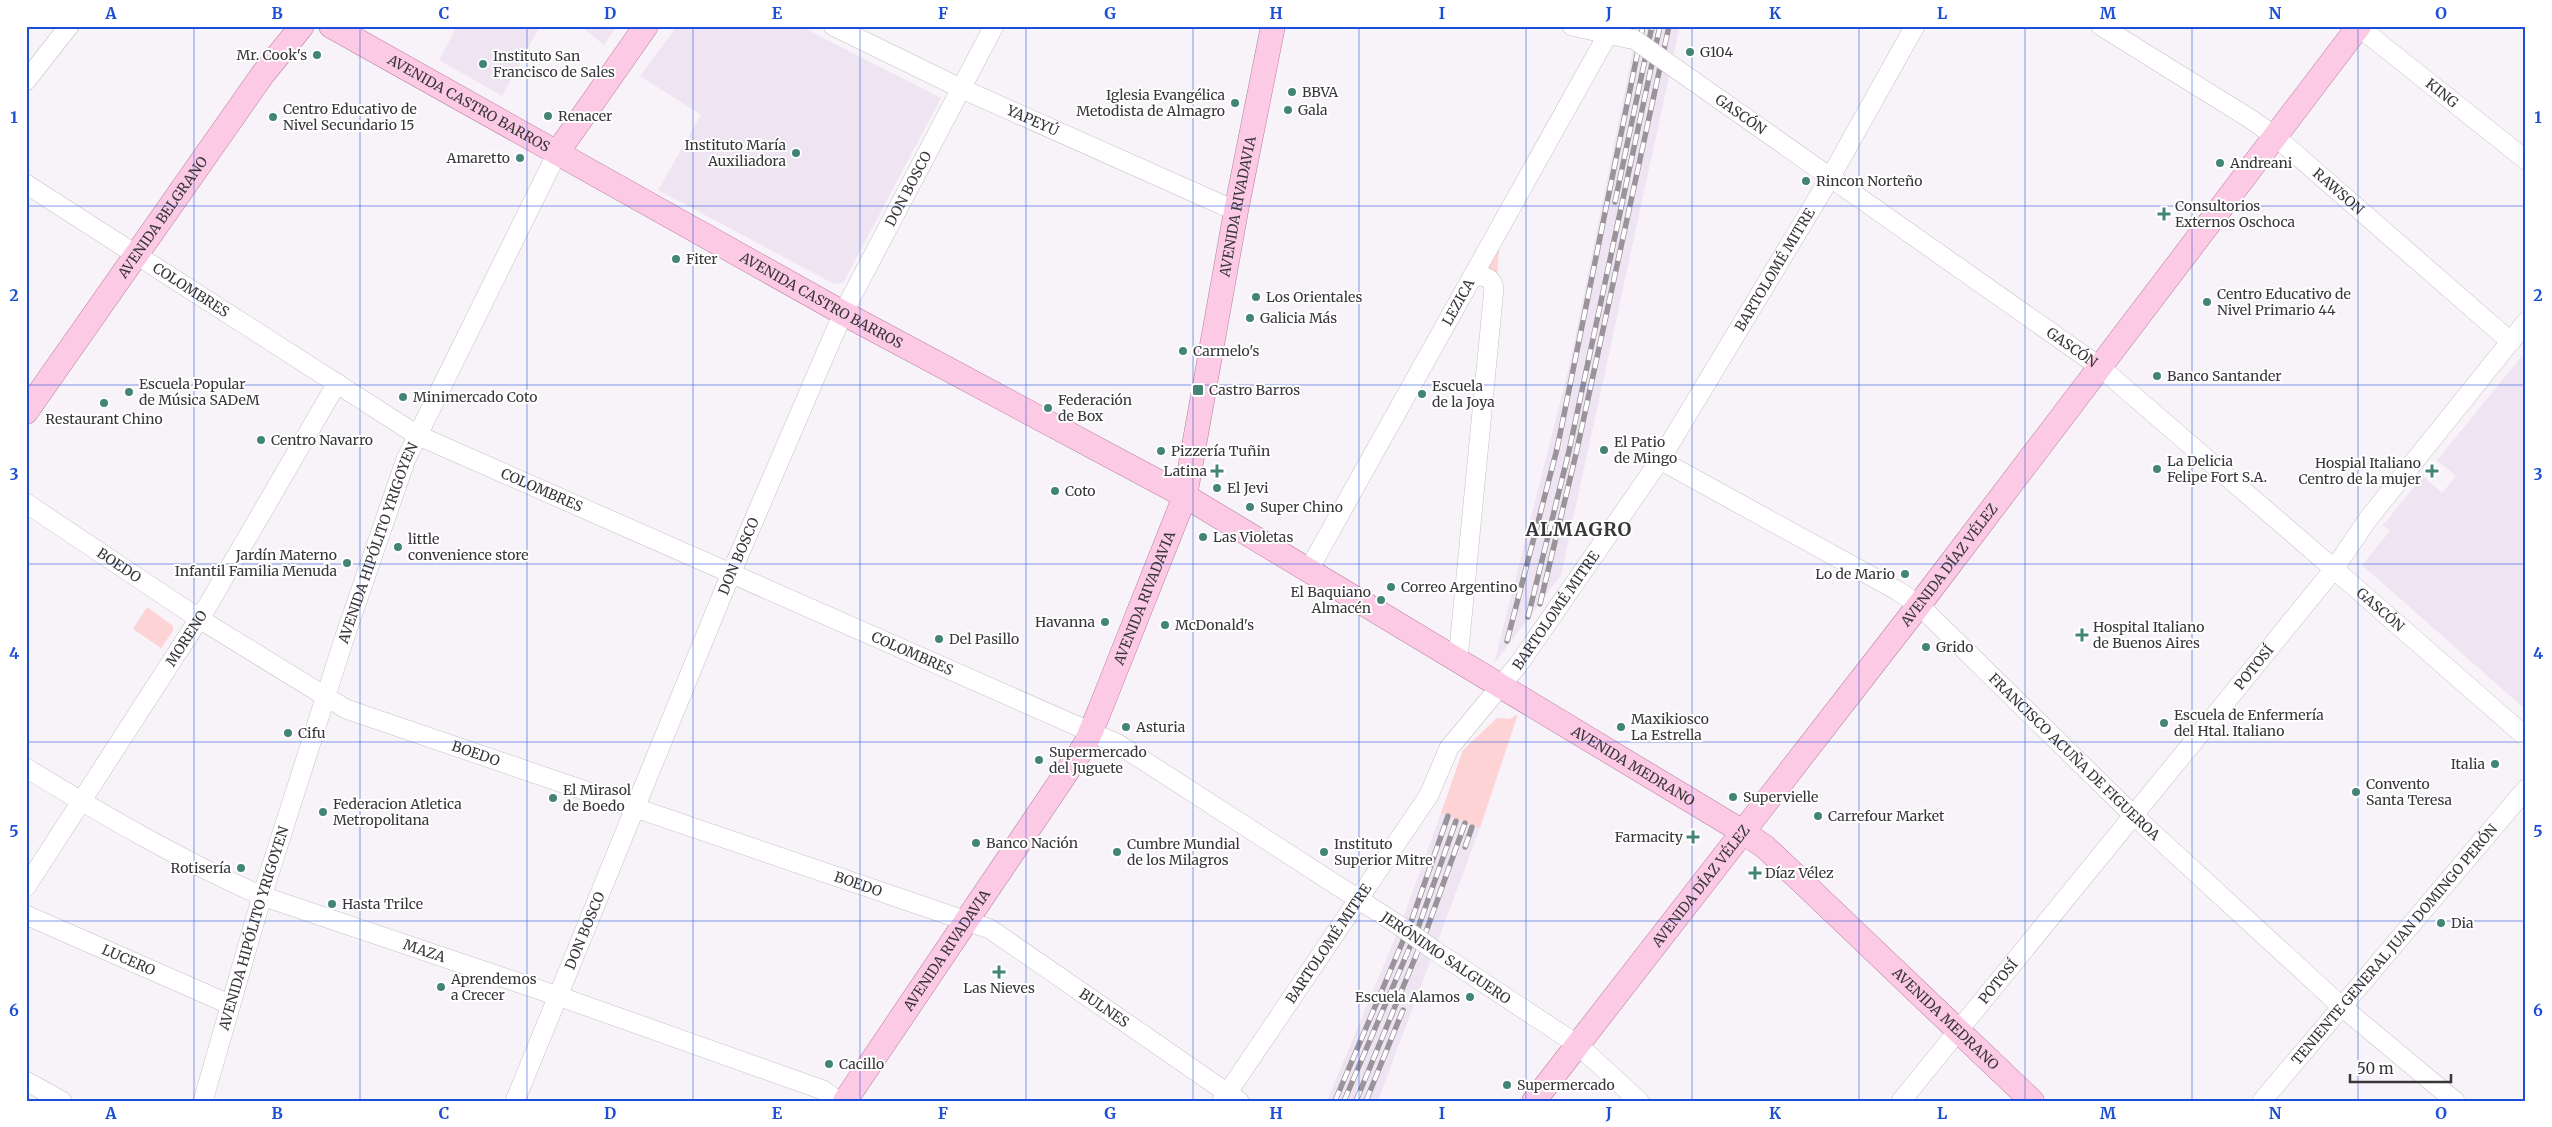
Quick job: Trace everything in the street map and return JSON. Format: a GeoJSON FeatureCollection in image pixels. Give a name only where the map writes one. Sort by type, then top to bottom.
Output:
{"type":"FeatureCollection","features":[{"type":"Feature","properties":{"kind":"main road"},"geometry":{"type":"LineString","coordinates":[[263,74],[281,40],[284,26]]}},
{"type":"Feature","properties":{"kind":"main road","name":"AVENIDA BELGRANO"},"geometry":{"type":"LineString","coordinates":[[26,412],[263,74],[302,26]]}},
{"type":"Feature","properties":{"kind":"main road","name":"AVENIDA CASTRO BARROS"},"geometry":{"type":"LineString","coordinates":[[331,26],[843,313],[1185,496]]}},
{"type":"Feature","properties":{"kind":"main road","name":"AVENIDA HIPÓLITO YRIGOYEN"},"geometry":{"type":"LineString","coordinates":[[558,153],[646,26]]}},
{"type":"Feature","properties":{"kind":"main road","name":"AVENIDA RIVADAVIA"},"geometry":{"type":"LineString","coordinates":[[845,1101],[1085,745],[1185,496],[1236,211],[1273,26]]}},
{"type":"Feature","properties":{"kind":"main road","name":"AVENIDA DÍAZ VÉLEZ"},"geometry":{"type":"LineString","coordinates":[[1534,1101],[1918,605],[2276,138],[2359,26]]}},
{"type":"Feature","properties":{"kind":"main road"},"geometry":{"type":"LineString","coordinates":[[279,54],[301,40],[320,36],[373,48]]}},
{"type":"Feature","properties":{"kind":"main road","name":"AVENIDA MEDRANO"},"geometry":{"type":"LineString","coordinates":[[1185,496],[1502,686],[1765,847],[2032,1101]]}},
{"type":"Feature","properties":{"kind":"street"},"geometry":{"type":"LineString","coordinates":[[26,81],[70,26]]}},
{"type":"Feature","properties":{"kind":"street","name":"YAPEYÚ"},"geometry":{"type":"LineString","coordinates":[[833,26],[960,88],[1236,211]]}},
{"type":"Feature","properties":{"kind":"street","name":"DON BOSCO"},"geometry":{"type":"LineString","coordinates":[[515,1101],[732,571],[843,313],[994,26]]}},
{"type":"Feature","properties":{"kind":"street","name":"GASCÓN"},"geometry":{"type":"LineString","coordinates":[[1572,26],[1635,40],[2100,367],[2334,568],[2526,738]]}},
{"type":"Feature","properties":{"kind":"street","name":"BARTOLOMÉ MITRE"},"geometry":{"type":"LineString","coordinates":[[1229,1098],[1429,795],[1450,748],[1502,686],[1660,460],[1830,178],[1915,26]]}},
{"type":"Feature","properties":{"kind":"street","name":"RAWSON"},"geometry":{"type":"LineString","coordinates":[[2101,26],[2252,120],[2276,138],[2510,342]]}},
{"type":"Feature","properties":{"kind":"street","name":"KING"},"geometry":{"type":"LineString","coordinates":[[2359,26],[2526,160]]}},
{"type":"Feature","properties":{"kind":"street","name":"LEZICA"},"geometry":{"type":"LineString","coordinates":[[1308,571],[1608,34]]}},
{"type":"Feature","properties":{"kind":"street","name":"AVENIDA HIPÓLITO YRIGOYEN"},"geometry":{"type":"LineString","coordinates":[[203,1101],[262,896],[406,459],[558,153]]}},
{"type":"Feature","properties":{"kind":"street","name":"COLOMBRES"},"geometry":{"type":"LineString","coordinates":[[26,184],[417,434],[732,571],[1091,732]]}},
{"type":"Feature","properties":{"kind":"street"},"geometry":{"type":"LineString","coordinates":[[1458,660],[1494,288],[1493,281],[1487,276],[1472,277]]}},
{"type":"Feature","properties":{"kind":"street","name":"POTOSÍ"},"geometry":{"type":"LineString","coordinates":[[1901,1101],[2132,814],[2334,568],[2368,519],[2526,322]]}},
{"type":"Feature","properties":{"kind":"street","name":"MORENO"},"geometry":{"type":"LineString","coordinates":[[26,887],[198,618],[337,383]]}},
{"type":"Feature","properties":{"kind":"street","name":"FRANCISCO ACUÑA DE FIGUEROA"},"geometry":{"type":"LineString","coordinates":[[1660,460],[1898,591],[1918,605],[2132,814],[2341,1006],[2456,1101]]}},
{"type":"Feature","properties":{"kind":"street","name":"BOEDO"},"geometry":{"type":"LineString","coordinates":[[26,502],[198,618],[346,709],[965,922]]}},
{"type":"Feature","properties":{"kind":"street","name":"JERÓNIMO SALGUERO"},"geometry":{"type":"LineString","coordinates":[[1091,732],[1118,744],[1359,899],[1578,1045],[1639,1101]]}},
{"type":"Feature","properties":{"kind":"street","name":"MAZA"},"geometry":{"type":"LineString","coordinates":[[26,768],[80,801],[229,882],[262,896],[558,996],[823,1090],[838,1101]]}},
{"type":"Feature","properties":{"kind":"street","name":"TENIENTE GENERAL JUAN DOMINGO PERÓN"},"geometry":{"type":"LineString","coordinates":[[2262,1101],[2526,789]]}},
{"type":"Feature","properties":{"kind":"street","name":"LUCERO"},"geometry":{"type":"LineString","coordinates":[[26,915],[231,1005]]}},
{"type":"Feature","properties":{"kind":"street","name":"BULNES"},"geometry":{"type":"LineString","coordinates":[[965,922],[990,930],[1229,1098]]}},
{"type":"Feature","properties":{"kind":"street"},"geometry":{"type":"LineString","coordinates":[[26,1081],[62,1101]]}},
{"type":"Feature","properties":{"kind":"shaded area","name":"Instituto San Francisco de Sales"},"geometry":{"type":"Polygon","coordinates":[[[457,26],[540,26],[502,96],[439,60],[457,26]]]}},
{"type":"Feature","properties":{"kind":"shaded area","name":"Instituto San Francisco de Sales"},"geometry":{"type":"Polygon","coordinates":[[[580,26],[617,26],[604,45],[580,26]]]}},
{"type":"Feature","properties":{"kind":"shaded area","name":"Instituto María Auxiliadora"},"geometry":{"type":"Polygon","coordinates":[[[677,26],[800,26],[941,98],[843,283],[834,284],[658,190],[701,115],[640,76],[677,26]]]}},
{"type":"Feature","properties":{"kind":"shaded area"},"geometry":{"type":"Polygon","coordinates":[[[1638,26],[1680,26],[1561,575],[1494,664],[1570,363],[1638,26]]]}},
{"type":"Feature","properties":{"kind":"shaded area"},"geometry":{"type":"Polygon","coordinates":[[[1500,235],[1497,278],[1480,271],[1500,235]]]}},
{"type":"Feature","properties":{"kind":"shaded area"},"geometry":{"type":"Polygon","coordinates":[[[2526,351],[2526,710],[2362,565],[2390,531],[2383,525],[2423,476],[2442,493],[2456,476],[2437,460],[2526,351]]]}},
{"type":"Feature","properties":{"kind":"shaded area"},"geometry":{"type":"Polygon","coordinates":[[[147,607],[173,626],[173,631],[161,648],[133,629],[147,607]]]}},
{"type":"Feature","properties":{"kind":"shaded area"},"geometry":{"type":"Polygon","coordinates":[[[1518,714],[1480,828],[1441,813],[1463,750],[1497,718],[1510,719],[1518,714]]]}},
{"type":"Feature","properties":{"kind":"shaded area"},"geometry":{"type":"Polygon","coordinates":[[[1441,813],[1480,828],[1378,1101],[1327,1101],[1400,926],[1441,813]]]}},
{"type":"Feature","properties":{"kind":"railway"},"geometry":{"type":"LineString","coordinates":[[1507,641],[1557,449],[1643,26]]}},
{"type":"Feature","properties":{"kind":"railway"},"geometry":{"type":"LineString","coordinates":[[1615,202],[1652,26]]}},
{"type":"Feature","properties":{"kind":"railway"},"geometry":{"type":"LineString","coordinates":[[1528,617],[1569,451],[1660,26]]}},
{"type":"Feature","properties":{"kind":"railway"},"geometry":{"type":"LineString","coordinates":[[1540,604],[1576,454],[1669,26]]}},
{"type":"Feature","properties":{"kind":"railway"},"geometry":{"type":"LineString","coordinates":[[1335,1101],[1411,922],[1448,816]]}},
{"type":"Feature","properties":{"kind":"railway"},"geometry":{"type":"LineString","coordinates":[[1344,1101],[1418,928],[1456,821]]}},
{"type":"Feature","properties":{"kind":"railway"},"geometry":{"type":"LineString","coordinates":[[1356,1101],[1427,929],[1465,823]]}},
{"type":"Feature","properties":{"kind":"railway"},"geometry":{"type":"LineString","coordinates":[[1465,847],[1472,827]]}},
{"type":"Feature","properties":{"kind":"railway"},"geometry":{"type":"LineString","coordinates":[[1366,1101],[1403,1010]]}},
{"type":"Feature","properties":{"kind":"place","name":"G104"},"geometry":{"type":"Point","coordinates":[1690,52]}},
{"type":"Feature","properties":{"kind":"place","name":"Mr. Cook's"},"geometry":{"type":"Point","coordinates":[317,55]}},
{"type":"Feature","properties":{"kind":"place","name":"Instituto San Francisco de Sales"},"geometry":{"type":"Point","coordinates":[483,64]}},
{"type":"Feature","properties":{"kind":"place","name":"BBVA"},"geometry":{"type":"Point","coordinates":[1292,92]}},
{"type":"Feature","properties":{"kind":"place","name":"Iglesia Evangélica Metodista de Almagro"},"geometry":{"type":"Point","coordinates":[1235,103]}},
{"type":"Feature","properties":{"kind":"place","name":"Gala"},"geometry":{"type":"Point","coordinates":[1288,110]}},
{"type":"Feature","properties":{"kind":"place","name":"Renacer"},"geometry":{"type":"Point","coordinates":[548,116]}},
{"type":"Feature","properties":{"kind":"place","name":"Centro Educativo de Nivel Secundario 15"},"geometry":{"type":"Point","coordinates":[273,117]}},
{"type":"Feature","properties":{"kind":"place","name":"Instituto María Auxiliadora"},"geometry":{"type":"Point","coordinates":[796,153]}},
{"type":"Feature","properties":{"kind":"place","name":"Amaretto"},"geometry":{"type":"Point","coordinates":[520,158]}},
{"type":"Feature","properties":{"kind":"place","name":"Andreani"},"geometry":{"type":"Point","coordinates":[2220,163]}},
{"type":"Feature","properties":{"kind":"place","name":"Rincon Norteño"},"geometry":{"type":"Point","coordinates":[1806,181]}},
{"type":"Feature","properties":{"kind":"place","name":"Consultorios Externos Oschoca"},"geometry":{"type":"Point","coordinates":[2164,214]}},
{"type":"Feature","properties":{"kind":"place","name":"Fiter"},"geometry":{"type":"Point","coordinates":[676,259]}},
{"type":"Feature","properties":{"kind":"place","name":"Los Orientales"},"geometry":{"type":"Point","coordinates":[1256,297]}},
{"type":"Feature","properties":{"kind":"place","name":"Centro Educativo de Nivel Primario 44"},"geometry":{"type":"Point","coordinates":[2207,302]}},
{"type":"Feature","properties":{"kind":"place","name":"Galicia Más"},"geometry":{"type":"Point","coordinates":[1250,318]}},
{"type":"Feature","properties":{"kind":"place","name":"Carmelo's"},"geometry":{"type":"Point","coordinates":[1183,351]}},
{"type":"Feature","properties":{"kind":"place","name":"Banco Santander"},"geometry":{"type":"Point","coordinates":[2157,376]}},
{"type":"Feature","properties":{"kind":"place","name":"Castro Barros"},"geometry":{"type":"Point","coordinates":[1198,390]}},
{"type":"Feature","properties":{"kind":"place","name":"Escuela Popular de Música SADeM"},"geometry":{"type":"Point","coordinates":[129,392]}},
{"type":"Feature","properties":{"kind":"place","name":"Escuela de la Joya"},"geometry":{"type":"Point","coordinates":[1422,394]}},
{"type":"Feature","properties":{"kind":"place","name":"Minimercado Coto"},"geometry":{"type":"Point","coordinates":[403,397]}},
{"type":"Feature","properties":{"kind":"place","name":"Restaurant Chino"},"geometry":{"type":"Point","coordinates":[104,403]}},
{"type":"Feature","properties":{"kind":"place","name":"Federación de Box"},"geometry":{"type":"Point","coordinates":[1048,408]}},
{"type":"Feature","properties":{"kind":"place","name":"Centro Navarro"},"geometry":{"type":"Point","coordinates":[261,440]}},
{"type":"Feature","properties":{"kind":"place","name":"El Patio de Mingo"},"geometry":{"type":"Point","coordinates":[1604,450]}},
{"type":"Feature","properties":{"kind":"place","name":"Pizzería Tuñin"},"geometry":{"type":"Point","coordinates":[1161,451]}},
{"type":"Feature","properties":{"kind":"place","name":"La Delicia Felipe Fort S.A."},"geometry":{"type":"Point","coordinates":[2157,469]}},
{"type":"Feature","properties":{"kind":"place","name":"Latina"},"geometry":{"type":"Point","coordinates":[1217,471]}},
{"type":"Feature","properties":{"kind":"place","name":"Hospial Italiano Centro de la mujer"},"geometry":{"type":"Point","coordinates":[2432,471]}},
{"type":"Feature","properties":{"kind":"place","name":"El Jevi"},"geometry":{"type":"Point","coordinates":[1217,488]}},
{"type":"Feature","properties":{"kind":"place","name":"Coto"},"geometry":{"type":"Point","coordinates":[1055,491]}},
{"type":"Feature","properties":{"kind":"place","name":"Super Chino"},"geometry":{"type":"Point","coordinates":[1250,507]}},
{"type":"Feature","properties":{"kind":"place","name":"Las Violetas"},"geometry":{"type":"Point","coordinates":[1203,537]}},
{"type":"Feature","properties":{"kind":"place","name":"little convenience store"},"geometry":{"type":"Point","coordinates":[398,547]}},
{"type":"Feature","properties":{"kind":"place","name":"Jardín Materno Infantil Familia Menuda"},"geometry":{"type":"Point","coordinates":[347,563]}},
{"type":"Feature","properties":{"kind":"place","name":"Lo de Mario"},"geometry":{"type":"Point","coordinates":[1905,574]}},
{"type":"Feature","properties":{"kind":"place","name":"Correo Argentino"},"geometry":{"type":"Point","coordinates":[1391,587]}},
{"type":"Feature","properties":{"kind":"place","name":"El Baquiano Almacén"},"geometry":{"type":"Point","coordinates":[1381,600]}},
{"type":"Feature","properties":{"kind":"place","name":"Havanna"},"geometry":{"type":"Point","coordinates":[1105,622]}},
{"type":"Feature","properties":{"kind":"place","name":"McDonald's"},"geometry":{"type":"Point","coordinates":[1165,625]}},
{"type":"Feature","properties":{"kind":"place","name":"Hospital Italiano de Buenos Aires"},"geometry":{"type":"Point","coordinates":[2082,635]}},
{"type":"Feature","properties":{"kind":"place","name":"Del Pasillo"},"geometry":{"type":"Point","coordinates":[939,639]}},
{"type":"Feature","properties":{"kind":"place","name":"Grido"},"geometry":{"type":"Point","coordinates":[1926,647]}},
{"type":"Feature","properties":{"kind":"place","name":"Escuela de Enfermería del Htal. Italiano"},"geometry":{"type":"Point","coordinates":[2164,723]}},
{"type":"Feature","properties":{"kind":"place","name":"Asturia"},"geometry":{"type":"Point","coordinates":[1126,727]}},
{"type":"Feature","properties":{"kind":"place","name":"Maxikiosco La Estrella"},"geometry":{"type":"Point","coordinates":[1621,727]}},
{"type":"Feature","properties":{"kind":"place","name":"Cifu"},"geometry":{"type":"Point","coordinates":[288,733]}},
{"type":"Feature","properties":{"kind":"place","name":"Supermercado del Juguete"},"geometry":{"type":"Point","coordinates":[1039,760]}},
{"type":"Feature","properties":{"kind":"place","name":"Italia"},"geometry":{"type":"Point","coordinates":[2495,764]}},
{"type":"Feature","properties":{"kind":"place","name":"Convento Santa Teresa"},"geometry":{"type":"Point","coordinates":[2356,792]}},
{"type":"Feature","properties":{"kind":"place","name":"Supervielle"},"geometry":{"type":"Point","coordinates":[1733,797]}},
{"type":"Feature","properties":{"kind":"place","name":"El Mirasol de Boedo"},"geometry":{"type":"Point","coordinates":[553,798]}},
{"type":"Feature","properties":{"kind":"place","name":"Federacion Atletica Metropolitana"},"geometry":{"type":"Point","coordinates":[323,812]}},
{"type":"Feature","properties":{"kind":"place","name":"Carrefour Market"},"geometry":{"type":"Point","coordinates":[1818,816]}},
{"type":"Feature","properties":{"kind":"place","name":"Farmacity"},"geometry":{"type":"Point","coordinates":[1693,837]}},
{"type":"Feature","properties":{"kind":"place","name":"Banco Nación"},"geometry":{"type":"Point","coordinates":[976,843]}},
{"type":"Feature","properties":{"kind":"place","name":"Cumbre Mundial de los Milagros"},"geometry":{"type":"Point","coordinates":[1117,852]}},
{"type":"Feature","properties":{"kind":"place","name":"Instituto Superior Mitre"},"geometry":{"type":"Point","coordinates":[1324,852]}},
{"type":"Feature","properties":{"kind":"place","name":"Rotisería"},"geometry":{"type":"Point","coordinates":[241,868]}},
{"type":"Feature","properties":{"kind":"place","name":"Díaz Vélez"},"geometry":{"type":"Point","coordinates":[1755,873]}},
{"type":"Feature","properties":{"kind":"place","name":"Hasta Trilce"},"geometry":{"type":"Point","coordinates":[332,904]}},
{"type":"Feature","properties":{"kind":"place","name":"Dia"},"geometry":{"type":"Point","coordinates":[2441,923]}},
{"type":"Feature","properties":{"kind":"place","name":"Las Nieves"},"geometry":{"type":"Point","coordinates":[999,972]}},
{"type":"Feature","properties":{"kind":"place","name":"Aprendemos a Crecer"},"geometry":{"type":"Point","coordinates":[441,987]}},
{"type":"Feature","properties":{"kind":"place","name":"Escuela Alamos"},"geometry":{"type":"Point","coordinates":[1470,997]}},
{"type":"Feature","properties":{"kind":"place","name":"Cacillo"},"geometry":{"type":"Point","coordinates":[829,1064]}},
{"type":"Feature","properties":{"kind":"place","name":"Supermercado"},"geometry":{"type":"Point","coordinates":[1507,1085]}},
{"type":"Feature","properties":{"kind":"district","name":"ALMAGRO"},"geometry":{"type":"Point","coordinates":[1579,529]}}]}
